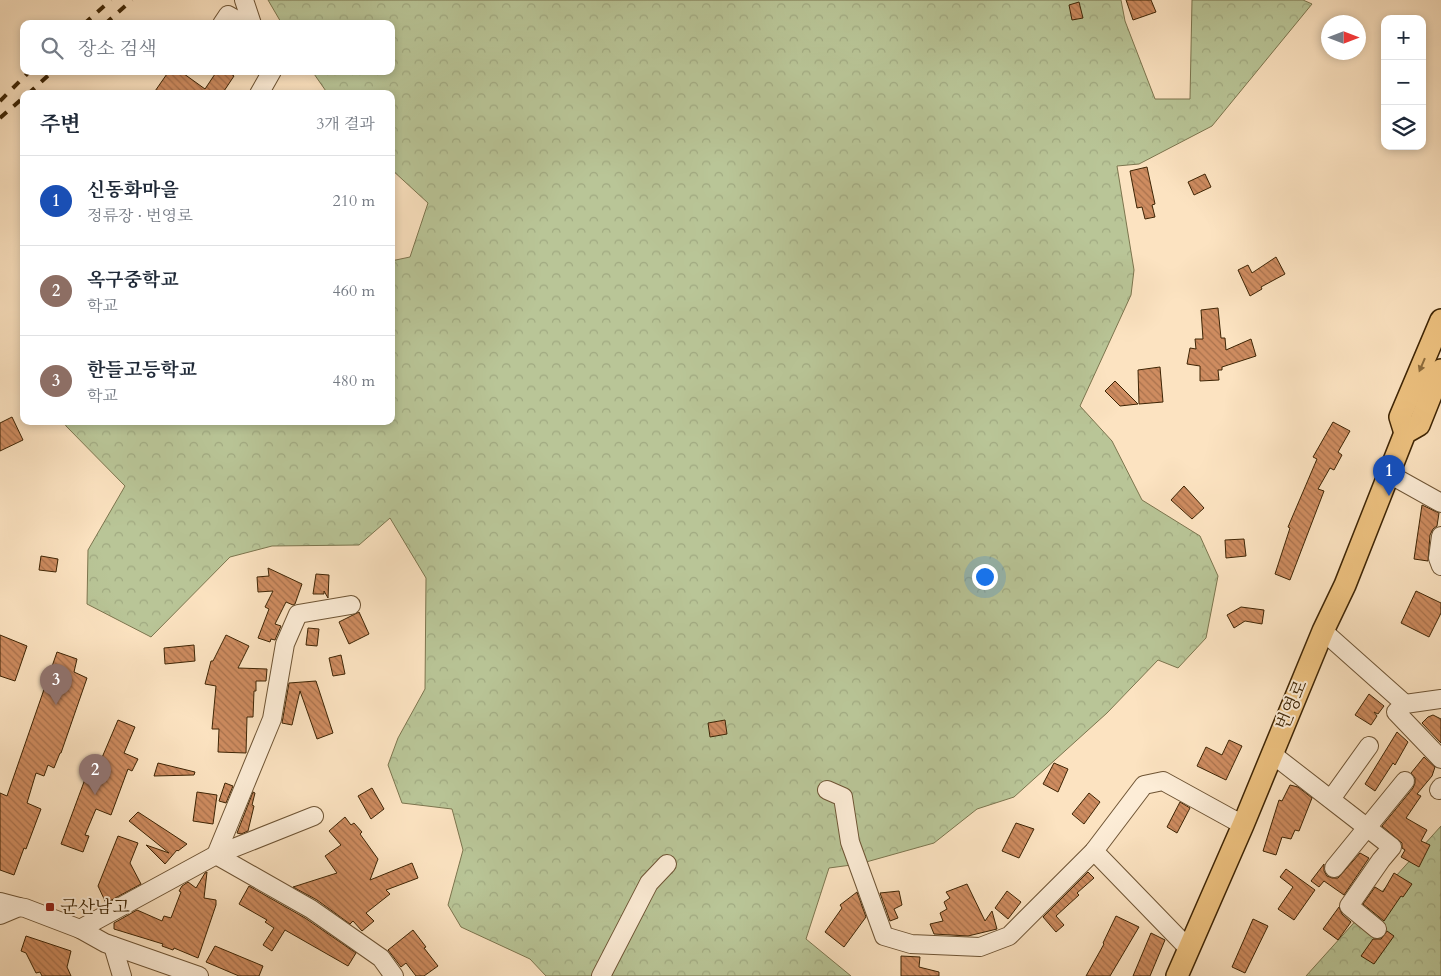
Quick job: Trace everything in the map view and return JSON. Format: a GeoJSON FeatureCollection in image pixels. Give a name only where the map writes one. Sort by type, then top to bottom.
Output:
{"type":"FeatureCollection","features":[{"type":"Feature","properties":{"kind":"main road","name":"번영로"},"geometry":{"type":"LineString","coordinates":[[1405,433],[1400,417],[1441,320]]}},
{"type":"Feature","properties":{"kind":"main road","name":"번영로"},"geometry":{"type":"LineString","coordinates":[[1177,976],[1243,825],[1323,631],[1345,585],[1405,433],[1418,424],[1441,370]]}},
{"type":"Feature","properties":{"kind":"street"},"geometry":{"type":"LineString","coordinates":[[244,0],[251,20]]}},
{"type":"Feature","properties":{"kind":"street"},"geometry":{"type":"LineString","coordinates":[[225,20],[228,16],[236,20]]}},
{"type":"Feature","properties":{"kind":"street"},"geometry":{"type":"LineString","coordinates":[[261,90],[270,75]]}},
{"type":"Feature","properties":{"kind":"street"},"geometry":{"type":"LineString","coordinates":[[1390,474],[1441,503]]}},
{"type":"Feature","properties":{"kind":"street"},"geometry":{"type":"LineString","coordinates":[[1441,536],[1438,558],[1441,566]]}},
{"type":"Feature","properties":{"kind":"street"},"geometry":{"type":"LineString","coordinates":[[216,855],[272,719],[285,644],[298,614],[351,605]]}},
{"type":"Feature","properties":{"kind":"street"},"geometry":{"type":"LineString","coordinates":[[1323,631],[1404,704]]}},
{"type":"Feature","properties":{"kind":"street"},"geometry":{"type":"LineString","coordinates":[[1441,699],[1404,704],[1396,712],[1441,759]]}},
{"type":"Feature","properties":{"kind":"street"},"geometry":{"type":"LineString","coordinates":[[1331,799],[1369,746]]}},
{"type":"Feature","properties":{"kind":"street"},"geometry":{"type":"LineString","coordinates":[[1272,754],[1392,847],[1349,906],[1377,929]]}},
{"type":"Feature","properties":{"kind":"street"},"geometry":{"type":"LineString","coordinates":[[827,790],[843,797],[850,842],[884,936],[911,944],[980,947],[1009,936],[1094,851],[1144,785],[1162,781],[1243,825]]}},
{"type":"Feature","properties":{"kind":"street"},"geometry":{"type":"LineString","coordinates":[[1334,868],[1405,781]]}},
{"type":"Feature","properties":{"kind":"street"},"geometry":{"type":"LineString","coordinates":[[80,929],[216,855],[314,816]]}},
{"type":"Feature","properties":{"kind":"street"},"geometry":{"type":"LineString","coordinates":[[1094,851],[1188,948]]}},
{"type":"Feature","properties":{"kind":"street"},"geometry":{"type":"LineString","coordinates":[[216,855],[311,909],[381,958],[394,976]]}},
{"type":"Feature","properties":{"kind":"street"},"geometry":{"type":"LineString","coordinates":[[601,976],[649,883],[667,864]]}},
{"type":"Feature","properties":{"kind":"street"},"geometry":{"type":"LineString","coordinates":[[0,902],[25,908],[80,929],[114,946],[199,976]]}},
{"type":"Feature","properties":{"kind":"street"},"geometry":{"type":"LineString","coordinates":[[0,915],[19,907]]}},
{"type":"Feature","properties":{"kind":"street"},"geometry":{"type":"LineString","coordinates":[[114,946],[122,976]]}},
{"type":"Feature","properties":{"kind":"green space"},"geometry":{"type":"Polygon","coordinates":[[[268,0],[1121,0],[1125,21],[1155,99],[1190,99],[1192,0],[1303,0],[1312,4],[1212,126],[1139,164],[1117,166],[1134,270],[1131,295],[1080,406],[1112,441],[1142,500],[1200,536],[1218,576],[1206,638],[1178,668],[1158,660],[1107,713],[1014,797],[977,809],[934,843],[859,864],[829,868],[806,939],[851,976],[546,976],[530,959],[461,927],[448,905],[463,850],[452,809],[402,803],[388,765],[398,738],[425,689],[426,578],[390,518],[359,545],[272,546],[230,557],[151,637],[87,604],[88,550],[125,486],[66,425],[395,425],[395,260],[410,257],[428,203],[395,173],[395,90],[325,90],[315,75],[395,75],[395,20],[280,20],[268,0]]]}},
{"type":"Feature","properties":{"kind":"green space"},"geometry":{"type":"Polygon","coordinates":[[[1441,826],[1441,976],[1306,976],[1441,826]]]}},
{"type":"Feature","properties":{"kind":"building"},"geometry":{"type":"Polygon","coordinates":[[[1126,0],[1151,0],[1156,12],[1133,20],[1126,0]]]}},
{"type":"Feature","properties":{"kind":"building"},"geometry":{"type":"Polygon","coordinates":[[[1079,2],[1083,18],[1072,20],[1069,5],[1079,2]]]}},
{"type":"Feature","properties":{"kind":"building"},"geometry":{"type":"Polygon","coordinates":[[[166,75],[186,75],[205,89],[214,75],[234,76],[225,90],[156,90],[166,75]]]}},
{"type":"Feature","properties":{"kind":"building"},"geometry":{"type":"Polygon","coordinates":[[[1147,167],[1155,204],[1152,205],[1155,217],[1145,219],[1142,207],[1137,208],[1130,171],[1147,167]]]}},
{"type":"Feature","properties":{"kind":"building"},"geometry":{"type":"Polygon","coordinates":[[[1205,174],[1211,187],[1194,195],[1188,182],[1205,174]]]}},
{"type":"Feature","properties":{"kind":"building"},"geometry":{"type":"Polygon","coordinates":[[[1276,257],[1285,274],[1261,287],[1262,289],[1250,296],[1238,270],[1248,265],[1252,273],[1276,257]]]}},
{"type":"Feature","properties":{"kind":"building"},"geometry":{"type":"Polygon","coordinates":[[[1218,308],[1221,338],[1225,338],[1226,350],[1251,339],[1256,356],[1222,367],[1222,370],[1218,370],[1219,380],[1200,381],[1200,366],[1187,364],[1190,348],[1196,349],[1195,339],[1203,339],[1201,310],[1218,308]]]}},
{"type":"Feature","properties":{"kind":"building"},"geometry":{"type":"Polygon","coordinates":[[[1160,367],[1163,402],[1139,404],[1138,370],[1160,367]]]}},
{"type":"Feature","properties":{"kind":"building"},"geometry":{"type":"Polygon","coordinates":[[[1115,381],[1138,404],[1120,406],[1105,391],[1115,381]]]}},
{"type":"Feature","properties":{"kind":"building"},"geometry":{"type":"Polygon","coordinates":[[[12,417],[23,440],[0,451],[0,423],[12,417]]]}},
{"type":"Feature","properties":{"kind":"building"},"geometry":{"type":"Polygon","coordinates":[[[1333,422],[1350,431],[1338,452],[1342,455],[1334,470],[1330,468],[1318,489],[1324,491],[1290,580],[1275,574],[1290,528],[1288,527],[1317,459],[1313,457],[1333,422]]]}},
{"type":"Feature","properties":{"kind":"building"},"geometry":{"type":"Polygon","coordinates":[[[1184,486],[1204,508],[1192,519],[1171,500],[1184,486]]]}},
{"type":"Feature","properties":{"kind":"building"},"geometry":{"type":"Polygon","coordinates":[[[1422,505],[1439,513],[1437,526],[1430,535],[1428,561],[1414,559],[1422,505]]]}},
{"type":"Feature","properties":{"kind":"building"},"geometry":{"type":"Polygon","coordinates":[[[1244,539],[1246,556],[1226,558],[1225,540],[1244,539]]]}},
{"type":"Feature","properties":{"kind":"building"},"geometry":{"type":"Polygon","coordinates":[[[41,556],[58,559],[56,572],[39,570],[41,556]]]}},
{"type":"Feature","properties":{"kind":"building"},"geometry":{"type":"Polygon","coordinates":[[[268,568],[302,584],[295,604],[286,602],[275,624],[281,626],[275,640],[271,639],[270,642],[258,638],[269,609],[265,607],[273,591],[258,592],[257,577],[269,576],[268,568]]]}},
{"type":"Feature","properties":{"kind":"building"},"geometry":{"type":"Polygon","coordinates":[[[316,574],[329,575],[328,598],[324,591],[324,594],[313,594],[316,574]]]}},
{"type":"Feature","properties":{"kind":"building"},"geometry":{"type":"Polygon","coordinates":[[[1416,591],[1441,603],[1441,613],[1429,637],[1401,623],[1416,591]]]}},
{"type":"Feature","properties":{"kind":"building"},"geometry":{"type":"Polygon","coordinates":[[[1241,607],[1264,610],[1262,624],[1245,621],[1234,628],[1227,615],[1241,607]]]}},
{"type":"Feature","properties":{"kind":"building"},"geometry":{"type":"Polygon","coordinates":[[[359,612],[369,634],[349,644],[339,622],[359,612]]]}},
{"type":"Feature","properties":{"kind":"building"},"geometry":{"type":"Polygon","coordinates":[[[308,628],[319,629],[317,646],[306,645],[308,628]]]}},
{"type":"Feature","properties":{"kind":"building"},"geometry":{"type":"Polygon","coordinates":[[[0,635],[27,646],[15,681],[0,676],[0,635]]]}},
{"type":"Feature","properties":{"kind":"building"},"geometry":{"type":"Polygon","coordinates":[[[226,635],[249,646],[238,668],[267,669],[266,681],[256,681],[253,717],[247,717],[246,753],[218,752],[219,729],[212,729],[216,686],[205,684],[211,661],[213,661],[226,635]]]}},
{"type":"Feature","properties":{"kind":"building"},"geometry":{"type":"Polygon","coordinates":[[[194,645],[195,661],[165,664],[164,648],[194,645]]]}},
{"type":"Feature","properties":{"kind":"building"},"geometry":{"type":"Polygon","coordinates":[[[57,652],[77,659],[74,672],[87,678],[54,768],[48,765],[44,776],[36,773],[27,803],[41,809],[14,875],[0,870],[0,793],[7,796],[57,652]]]}},
{"type":"Feature","properties":{"kind":"building"},"geometry":{"type":"Polygon","coordinates":[[[341,655],[345,674],[333,676],[329,658],[341,655]]]}},
{"type":"Feature","properties":{"kind":"building"},"geometry":{"type":"Polygon","coordinates":[[[316,681],[333,733],[317,739],[300,691],[292,725],[282,723],[289,683],[316,681]]]}},
{"type":"Feature","properties":{"kind":"building"},"geometry":{"type":"Polygon","coordinates":[[[1369,694],[1384,706],[1378,714],[1374,712],[1377,716],[1371,725],[1355,715],[1369,694]]]}},
{"type":"Feature","properties":{"kind":"building"},"geometry":{"type":"Polygon","coordinates":[[[1433,715],[1441,719],[1441,743],[1422,723],[1433,715]]]}},
{"type":"Feature","properties":{"kind":"building"},"geometry":{"type":"Polygon","coordinates":[[[118,720],[135,727],[124,753],[138,759],[132,771],[128,769],[111,815],[96,809],[85,835],[89,836],[83,852],[61,844],[88,771],[95,774],[118,720]]]}},
{"type":"Feature","properties":{"kind":"building"},"geometry":{"type":"Polygon","coordinates":[[[725,720],[727,734],[710,737],[708,723],[725,720]]]}},
{"type":"Feature","properties":{"kind":"building"},"geometry":{"type":"Polygon","coordinates":[[[1397,732],[1408,742],[1395,765],[1393,763],[1375,791],[1365,784],[1397,732]]]}},
{"type":"Feature","properties":{"kind":"building"},"geometry":{"type":"Polygon","coordinates":[[[1229,740],[1242,746],[1226,780],[1197,766],[1206,747],[1222,755],[1229,740]]]}},
{"type":"Feature","properties":{"kind":"building"},"geometry":{"type":"Polygon","coordinates":[[[1424,757],[1435,767],[1432,776],[1417,794],[1421,796],[1406,818],[1427,830],[1421,841],[1430,845],[1419,867],[1401,857],[1405,850],[1402,848],[1402,843],[1382,826],[1413,788],[1415,778],[1411,773],[1424,757]]]}},
{"type":"Feature","properties":{"kind":"building"},"geometry":{"type":"Polygon","coordinates":[[[158,763],[195,772],[194,775],[154,776],[158,763]]]}},
{"type":"Feature","properties":{"kind":"building"},"geometry":{"type":"Polygon","coordinates":[[[1054,763],[1068,769],[1058,792],[1043,784],[1054,763]]]}},
{"type":"Feature","properties":{"kind":"building"},"geometry":{"type":"Polygon","coordinates":[[[225,783],[233,786],[226,803],[219,801],[225,783]]]}},
{"type":"Feature","properties":{"kind":"building"},"geometry":{"type":"Polygon","coordinates":[[[1290,785],[1298,787],[1312,798],[1299,831],[1295,830],[1291,839],[1282,837],[1276,855],[1263,851],[1279,800],[1282,801],[1290,785]]]}},
{"type":"Feature","properties":{"kind":"building"},"geometry":{"type":"Polygon","coordinates":[[[372,788],[384,809],[371,819],[358,796],[372,788]]]}},
{"type":"Feature","properties":{"kind":"building"},"geometry":{"type":"Polygon","coordinates":[[[197,792],[217,795],[213,824],[193,821],[197,792]]]}},
{"type":"Feature","properties":{"kind":"building"},"geometry":{"type":"Polygon","coordinates":[[[253,792],[255,793],[252,805],[254,806],[248,831],[241,834],[237,833],[253,792]]]}},
{"type":"Feature","properties":{"kind":"building"},"geometry":{"type":"Polygon","coordinates":[[[1089,793],[1100,802],[1084,824],[1072,814],[1089,793]]]}},
{"type":"Feature","properties":{"kind":"building"},"geometry":{"type":"Polygon","coordinates":[[[1180,802],[1190,808],[1177,833],[1167,827],[1180,802]]]}},
{"type":"Feature","properties":{"kind":"building"},"geometry":{"type":"Polygon","coordinates":[[[138,812],[187,844],[177,850],[165,864],[146,845],[169,853],[129,821],[138,812]]]}},
{"type":"Feature","properties":{"kind":"building"},"geometry":{"type":"Polygon","coordinates":[[[345,817],[351,825],[354,823],[362,832],[360,834],[378,859],[370,880],[412,863],[418,878],[386,890],[390,894],[366,913],[374,921],[362,931],[353,921],[350,924],[317,900],[293,887],[337,873],[325,856],[341,845],[329,831],[345,817]]]}},
{"type":"Feature","properties":{"kind":"building"},"geometry":{"type":"Polygon","coordinates":[[[1016,823],[1034,829],[1019,858],[1002,851],[1016,823]]]}},
{"type":"Feature","properties":{"kind":"building"},"geometry":{"type":"Polygon","coordinates":[[[118,836],[138,843],[130,863],[141,884],[106,903],[98,886],[118,836]]]}},
{"type":"Feature","properties":{"kind":"building"},"geometry":{"type":"Polygon","coordinates":[[[1360,853],[1369,858],[1344,895],[1324,881],[1319,887],[1311,881],[1324,864],[1324,871],[1327,876],[1338,878],[1360,853]]]}},
{"type":"Feature","properties":{"kind":"building"},"geometry":{"type":"Polygon","coordinates":[[[1286,869],[1315,890],[1294,920],[1278,909],[1293,887],[1280,877],[1286,869]]]}},
{"type":"Feature","properties":{"kind":"building"},"geometry":{"type":"Polygon","coordinates":[[[207,872],[204,898],[216,900],[216,905],[198,958],[174,948],[173,950],[162,946],[163,944],[114,929],[114,923],[137,910],[162,921],[164,916],[171,918],[182,886],[188,882],[196,888],[207,872]]]}},
{"type":"Feature","properties":{"kind":"building"},"geometry":{"type":"Polygon","coordinates":[[[1088,872],[1094,878],[1056,916],[1064,925],[1056,932],[1043,917],[1088,872]]]}},
{"type":"Feature","properties":{"kind":"building"},"geometry":{"type":"Polygon","coordinates":[[[1394,873],[1412,884],[1403,897],[1401,896],[1384,921],[1363,904],[1375,887],[1383,892],[1394,873]]]}},
{"type":"Feature","properties":{"kind":"building"},"geometry":{"type":"Polygon","coordinates":[[[967,884],[985,921],[992,911],[997,929],[968,936],[934,934],[930,924],[943,921],[940,913],[947,909],[944,902],[950,898],[946,892],[967,884]]]}},
{"type":"Feature","properties":{"kind":"building"},"geometry":{"type":"Polygon","coordinates":[[[249,886],[305,918],[356,953],[348,966],[285,930],[272,951],[263,945],[274,928],[265,922],[267,920],[239,904],[249,886]]]}},
{"type":"Feature","properties":{"kind":"building"},"geometry":{"type":"Polygon","coordinates":[[[899,891],[902,905],[894,909],[898,918],[890,921],[880,893],[899,891]]]}},
{"type":"Feature","properties":{"kind":"building"},"geometry":{"type":"Polygon","coordinates":[[[1007,891],[1021,902],[1008,919],[995,908],[1007,891]]]}},
{"type":"Feature","properties":{"kind":"building"},"geometry":{"type":"Polygon","coordinates":[[[857,892],[866,917],[844,947],[825,932],[842,908],[840,905],[857,892]]]}},
{"type":"Feature","properties":{"kind":"building"},"geometry":{"type":"Polygon","coordinates":[[[1339,907],[1342,914],[1351,922],[1338,940],[1323,929],[1339,907]]]}},
{"type":"Feature","properties":{"kind":"building"},"geometry":{"type":"Polygon","coordinates":[[[1116,916],[1139,927],[1110,976],[1086,976],[1104,944],[1116,916]]]}},
{"type":"Feature","properties":{"kind":"building"},"geometry":{"type":"Polygon","coordinates":[[[1253,919],[1268,926],[1245,973],[1232,967],[1253,919]]]}},
{"type":"Feature","properties":{"kind":"building"},"geometry":{"type":"Polygon","coordinates":[[[413,930],[438,966],[424,976],[416,976],[406,963],[401,967],[388,950],[413,930]]]}},
{"type":"Feature","properties":{"kind":"building"},"geometry":{"type":"Polygon","coordinates":[[[1387,931],[1394,936],[1374,964],[1361,956],[1373,939],[1381,939],[1387,931]]]}},
{"type":"Feature","properties":{"kind":"building"},"geometry":{"type":"Polygon","coordinates":[[[1151,933],[1165,940],[1150,976],[1133,976],[1151,933]]]}},
{"type":"Feature","properties":{"kind":"building"},"geometry":{"type":"Polygon","coordinates":[[[26,936],[71,951],[67,967],[71,976],[42,976],[40,972],[36,973],[26,953],[21,951],[26,936]]]}},
{"type":"Feature","properties":{"kind":"building"},"geometry":{"type":"Polygon","coordinates":[[[215,946],[263,966],[259,976],[239,976],[206,962],[215,946]]]}},
{"type":"Feature","properties":{"kind":"building"},"geometry":{"type":"Polygon","coordinates":[[[901,956],[920,957],[919,967],[939,972],[939,976],[901,976],[901,956]]]}},
{"type":"Feature","properties":{"kind":"railway"},"geometry":{"type":"LineString","coordinates":[[88,20],[111,0]]}},
{"type":"Feature","properties":{"kind":"railway"},"geometry":{"type":"LineString","coordinates":[[110,20],[132,0]]}},
{"type":"Feature","properties":{"kind":"railway"},"geometry":{"type":"LineString","coordinates":[[0,101],[26,75]]}},
{"type":"Feature","properties":{"kind":"railway"},"geometry":{"type":"LineString","coordinates":[[32,90],[49,75]]}},
{"type":"Feature","properties":{"kind":"railway"},"geometry":{"type":"LineString","coordinates":[[0,118],[20,100]]}},
{"type":"Feature","properties":{"kind":"place","name":"신동화마을"},"geometry":{"type":"Point","coordinates":[1389,496]}},
{"type":"Feature","properties":{"kind":"place","name":"한들고등학교"},"geometry":{"type":"Point","coordinates":[56,705]}},
{"type":"Feature","properties":{"kind":"place","name":"옥구중학교"},"geometry":{"type":"Point","coordinates":[95,795]}},
{"type":"Feature","properties":{"kind":"place","name":"군산남고"},"geometry":{"type":"Point","coordinates":[50,907]}}]}
